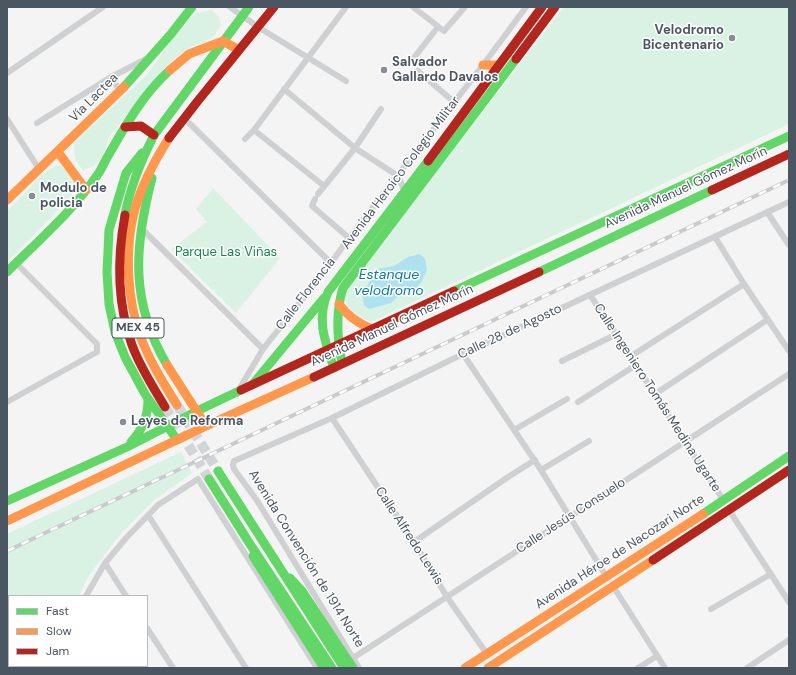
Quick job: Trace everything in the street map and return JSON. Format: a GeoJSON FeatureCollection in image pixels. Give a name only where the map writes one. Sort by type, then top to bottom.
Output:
{"type":"FeatureCollection","features":[{"type":"Feature","properties":{"kind":"main road","name":"Vía Lactea"},"geometry":{"type":"LineString","coordinates":[[7,200],[120,91],[153,56],[193,7]]}},
{"type":"Feature","properties":{"kind":"main road","name":"MEX 45"},"geometry":{"type":"LineString","coordinates":[[165,407],[146,376],[130,337],[123,311],[119,284],[119,243],[126,206],[147,147],[154,135],[249,7]]}},
{"type":"Feature","properties":{"kind":"main road","name":"MEX 45"},"geometry":{"type":"LineString","coordinates":[[177,405],[144,346],[132,309],[129,289],[129,242],[136,202],[159,155],[184,118],[274,7]]}},
{"type":"Feature","properties":{"kind":"main road","name":"Avenida Heroico Colegio Militar"},"geometry":{"type":"LineString","coordinates":[[250,387],[324,298],[405,192],[542,7]]}},
{"type":"Feature","properties":{"kind":"main road","name":"Avenida Heroico Colegio Militar"},"geometry":{"type":"LineString","coordinates":[[338,365],[338,304],[339,296],[343,288],[555,7]]}},
{"type":"Feature","properties":{"kind":"main road"},"geometry":{"type":"LineString","coordinates":[[7,272],[57,222],[86,190],[99,173],[125,127],[142,102],[166,74],[189,54],[223,41],[239,50]]}},
{"type":"Feature","properties":{"kind":"main road"},"geometry":{"type":"LineString","coordinates":[[483,65],[499,65]]}},
{"type":"Feature","properties":{"kind":"main road"},"geometry":{"type":"LineString","coordinates":[[125,127],[138,125],[147,128],[154,135]]}},
{"type":"Feature","properties":{"kind":"main road","name":"Avenida Manuel Gómez Morín"},"geometry":{"type":"LineString","coordinates":[[7,501],[127,447],[197,411],[633,210],[789,136]]}},
{"type":"Feature","properties":{"kind":"main road"},"geometry":{"type":"LineString","coordinates":[[147,147],[129,169],[120,192],[109,230],[107,268],[112,318],[118,342],[130,369],[148,399],[177,440]]}},
{"type":"Feature","properties":{"kind":"main road"},"geometry":{"type":"LineString","coordinates":[[58,152],[86,190]]}},
{"type":"Feature","properties":{"kind":"main road","name":"Avenida Manuel Gómez Morín"},"geometry":{"type":"LineString","coordinates":[[7,521],[206,426],[584,251],[789,154]]}},
{"type":"Feature","properties":{"kind":"main road"},"geometry":{"type":"LineString","coordinates":[[159,155],[146,201],[141,228],[137,262],[140,295],[155,342],[206,426]]}},
{"type":"Feature","properties":{"kind":"main road"},"geometry":{"type":"LineString","coordinates":[[584,251],[584,241],[588,236],[624,219],[633,210]]}},
{"type":"Feature","properties":{"kind":"main road"},"geometry":{"type":"LineString","coordinates":[[324,298],[322,315],[324,338],[328,350],[338,365]]}},
{"type":"Feature","properties":{"kind":"main road"},"geometry":{"type":"LineString","coordinates":[[338,304],[346,314],[358,324],[374,330]]}},
{"type":"Feature","properties":{"kind":"main road"},"geometry":{"type":"LineString","coordinates":[[127,447],[140,433],[145,424],[148,412],[148,399]]}},
{"type":"Feature","properties":{"kind":"main road","name":"Avenida Héroe de Nacozari Norte"},"geometry":{"type":"LineString","coordinates":[[465,668],[724,501],[789,456]]}},
{"type":"Feature","properties":{"kind":"main road","name":"Avenida Héroe de Nacozari Norte"},"geometry":{"type":"LineString","coordinates":[[493,667],[789,470]]}},
{"type":"Feature","properties":{"kind":"main road","name":"Avenida Convención de 1914 Norte"},"geometry":{"type":"LineString","coordinates":[[218,471],[344,668]]}},
{"type":"Feature","properties":{"kind":"main road"},"geometry":{"type":"LineString","coordinates":[[209,479],[332,668]]}},
{"type":"Feature","properties":{"kind":"main road"},"geometry":{"type":"LineString","coordinates":[[248,541],[251,553],[257,564],[324,668]]}},
{"type":"Feature","properties":{"kind":"main road","name":"Avenida Convención de 1914 Norte"},"geometry":{"type":"LineString","coordinates":[[279,568],[302,591],[353,668]]}},
{"type":"Feature","properties":{"kind":"street"},"geometry":{"type":"LineString","coordinates":[[7,74],[103,7]]}},
{"type":"Feature","properties":{"kind":"street"},"geometry":{"type":"LineString","coordinates":[[230,7],[258,27],[346,81]]}},
{"type":"Feature","properties":{"kind":"street"},"geometry":{"type":"LineString","coordinates":[[245,139],[254,130],[346,7]]}},
{"type":"Feature","properties":{"kind":"street"},"geometry":{"type":"LineString","coordinates":[[413,7],[442,31],[446,30],[464,7]]}},
{"type":"Feature","properties":{"kind":"street","name":"Calle Florencia"},"geometry":{"type":"LineString","coordinates":[[236,394],[263,349],[398,176],[526,7]]}},
{"type":"Feature","properties":{"kind":"street"},"geometry":{"type":"LineString","coordinates":[[409,64],[438,28]]}},
{"type":"Feature","properties":{"kind":"street"},"geometry":{"type":"LineString","coordinates":[[37,123],[111,77],[153,56]]}},
{"type":"Feature","properties":{"kind":"street"},"geometry":{"type":"LineString","coordinates":[[418,71],[454,102]]}},
{"type":"Feature","properties":{"kind":"street"},"geometry":{"type":"LineString","coordinates":[[111,77],[120,91]]}},
{"type":"Feature","properties":{"kind":"street"},"geometry":{"type":"LineString","coordinates":[[284,89],[355,148],[398,176],[405,192]]}},
{"type":"Feature","properties":{"kind":"street"},"geometry":{"type":"LineString","coordinates":[[349,238],[312,206],[324,186],[355,148],[381,109]]}},
{"type":"Feature","properties":{"kind":"street"},"geometry":{"type":"LineString","coordinates":[[184,118],[331,263]]}},
{"type":"Feature","properties":{"kind":"street"},"geometry":{"type":"LineString","coordinates":[[7,119],[39,169]]}},
{"type":"Feature","properties":{"kind":"street"},"geometry":{"type":"LineString","coordinates":[[254,130],[324,186]]}},
{"type":"Feature","properties":{"kind":"street","name":"Calle 28 de Agosto"},"geometry":{"type":"LineString","coordinates":[[233,465],[234,462],[332,418],[463,354],[789,202]]}},
{"type":"Feature","properties":{"kind":"street"},"geometry":{"type":"LineString","coordinates":[[767,212],[789,246]]}},
{"type":"Feature","properties":{"kind":"street"},"geometry":{"type":"LineString","coordinates":[[141,228],[263,349]]}},
{"type":"Feature","properties":{"kind":"street"},"geometry":{"type":"LineString","coordinates":[[715,237],[767,320],[789,351]]}},
{"type":"Feature","properties":{"kind":"street"},"geometry":{"type":"LineString","coordinates":[[7,402],[97,352],[98,344],[16,263]]}},
{"type":"Feature","properties":{"kind":"street"},"geometry":{"type":"LineString","coordinates":[[631,356],[744,284]]}},
{"type":"Feature","properties":{"kind":"street","name":"Calle Ingeniero Tomás Medina Ugarte"},"geometry":{"type":"LineString","coordinates":[[590,295],[617,334],[684,442],[724,501]]}},
{"type":"Feature","properties":{"kind":"street"},"geometry":{"type":"LineString","coordinates":[[655,394],[767,320]]}},
{"type":"Feature","properties":{"kind":"street"},"geometry":{"type":"LineString","coordinates":[[562,362],[617,334]]}},
{"type":"Feature","properties":{"kind":"street"},"geometry":{"type":"LineString","coordinates":[[463,354],[535,460],[606,576]]}},
{"type":"Feature","properties":{"kind":"street"},"geometry":{"type":"LineString","coordinates":[[578,402],[636,365]]}},
{"type":"Feature","properties":{"kind":"street","name":"Calle Jesús Consuelo"},"geometry":{"type":"LineString","coordinates":[[353,658],[789,374]]}},
{"type":"Feature","properties":{"kind":"street"},"geometry":{"type":"LineString","coordinates":[[514,430],[567,399]]}},
{"type":"Feature","properties":{"kind":"street","name":"Calle Alfredo Lewis"},"geometry":{"type":"LineString","coordinates":[[332,418],[414,542],[447,596],[487,654]]}},
{"type":"Feature","properties":{"kind":"street"},"geometry":{"type":"LineString","coordinates":[[541,470],[589,441]]}},
{"type":"Feature","properties":{"kind":"street"},"geometry":{"type":"LineString","coordinates":[[414,542],[535,460]]}},
{"type":"Feature","properties":{"kind":"street","name":"Avenida Convención de 1914 Norte"},"geometry":{"type":"LineString","coordinates":[[233,465],[234,469],[258,502],[359,668]]}},
{"type":"Feature","properties":{"kind":"street"},"geometry":{"type":"LineString","coordinates":[[87,595],[104,562],[148,515],[158,505],[198,479],[317,668]]}},
{"type":"Feature","properties":{"kind":"street"},"geometry":{"type":"LineString","coordinates":[[729,510],[789,602]]}},
{"type":"Feature","properties":{"kind":"street"},"geometry":{"type":"LineString","coordinates":[[148,515],[246,668]]}},
{"type":"Feature","properties":{"kind":"street"},"geometry":{"type":"LineString","coordinates":[[104,562],[125,595]]}},
{"type":"Feature","properties":{"kind":"street"},"geometry":{"type":"LineString","coordinates":[[711,609],[771,574]]}},
{"type":"Feature","properties":{"kind":"street"},"geometry":{"type":"LineString","coordinates":[[613,586],[665,668]]}},
{"type":"Feature","properties":{"kind":"street"},"geometry":{"type":"LineString","coordinates":[[148,630],[173,668]]}},
{"type":"Feature","properties":{"kind":"street"},"geometry":{"type":"LineString","coordinates":[[747,668],[789,640]]}},
{"type":"Feature","properties":{"kind":"street"},"geometry":{"type":"LineString","coordinates":[[638,668],[657,656]]}},
{"type":"Feature","properties":{"kind":"green space"},"geometry":{"type":"Polygon","coordinates":[[[564,7],[789,7],[789,124],[371,322],[357,315],[347,306],[344,290],[564,7]]]}},
{"type":"Feature","properties":{"kind":"green space"},"geometry":{"type":"Polygon","coordinates":[[[212,10],[219,17],[221,25],[215,35],[204,42],[190,47],[170,62],[109,137],[104,154],[94,166],[83,170],[78,164],[76,158],[74,143],[147,75],[168,44],[188,20],[196,13],[212,10]]]}},
{"type":"Feature","properties":{"kind":"green space"},"geometry":{"type":"Polygon","coordinates":[[[55,166],[62,166],[75,180],[74,192],[7,262],[7,211],[42,175],[55,166]]]}},
{"type":"Feature","properties":{"kind":"green space","name":"Parque Las Viñas"},"geometry":{"type":"Polygon","coordinates":[[[213,188],[280,258],[236,313],[171,249],[207,222],[196,209],[213,188]]]}},
{"type":"Feature","properties":{"kind":"green space"},"geometry":{"type":"Polygon","coordinates":[[[181,452],[192,473],[153,501],[120,535],[90,574],[80,595],[8,595],[8,667],[56,668],[7,668],[7,534],[181,452]]]}},
{"type":"Feature","properties":{"kind":"water","name":"Estanque velodromo"},"geometry":{"type":"Polygon","coordinates":[[[420,254],[425,259],[427,270],[422,281],[416,288],[401,293],[391,303],[369,309],[364,305],[362,294],[377,269],[394,266],[408,257],[420,254]]]}},
{"type":"Feature","properties":{"kind":"tunnel"},"geometry":{"type":"LineString","coordinates":[[177,405],[218,471]]}},
{"type":"Feature","properties":{"kind":"tunnel"},"geometry":{"type":"LineString","coordinates":[[165,407],[209,479]]}},
{"type":"Feature","properties":{"kind":"railway"},"geometry":{"type":"LineString","coordinates":[[7,551],[789,180]]}},
{"type":"Feature","properties":{"kind":"traffic: fast"},"geometry":{"type":"LineString","coordinates":[[124,87],[171,34],[192,7]]}},
{"type":"Feature","properties":{"kind":"traffic: fast"},"geometry":{"type":"LineString","coordinates":[[125,215],[136,174],[154,135],[249,7]]}},
{"type":"Feature","properties":{"kind":"traffic: fast"},"geometry":{"type":"LineString","coordinates":[[342,363],[339,344],[338,316],[340,297],[343,288],[516,59]]}},
{"type":"Feature","properties":{"kind":"traffic: fast"},"geometry":{"type":"LineString","coordinates":[[7,272],[78,201],[99,172],[121,133],[143,99],[170,70]]}},
{"type":"Feature","properties":{"kind":"traffic: fast"},"geometry":{"type":"LineString","coordinates":[[454,291],[789,136]]}},
{"type":"Feature","properties":{"kind":"traffic: fast"},"geometry":{"type":"LineString","coordinates":[[142,153],[126,173],[109,230],[107,272],[109,304],[115,332],[125,357],[145,394],[177,440]]}},
{"type":"Feature","properties":{"kind":"traffic: fast"},"geometry":{"type":"LineString","coordinates":[[334,368],[325,340],[322,321],[324,302],[328,292],[428,161]]}},
{"type":"Feature","properties":{"kind":"traffic: fast"},"geometry":{"type":"LineString","coordinates":[[152,178],[142,227],[139,251],[139,274],[141,296],[147,319],[155,342],[167,365]]}},
{"type":"Feature","properties":{"kind":"traffic: fast"},"geometry":{"type":"LineString","coordinates":[[539,272],[712,190]]}},
{"type":"Feature","properties":{"kind":"traffic: fast"},"geometry":{"type":"LineString","coordinates":[[252,385],[324,298]]}},
{"type":"Feature","properties":{"kind":"traffic: fast"},"geometry":{"type":"LineString","coordinates":[[7,501],[127,447],[241,390]]}},
{"type":"Feature","properties":{"kind":"traffic: fast"},"geometry":{"type":"LineString","coordinates":[[131,442],[139,432],[146,417],[148,399]]}},
{"type":"Feature","properties":{"kind":"traffic: fast"},"geometry":{"type":"LineString","coordinates":[[703,514],[789,456]]}},
{"type":"Feature","properties":{"kind":"traffic: fast"},"geometry":{"type":"LineString","coordinates":[[218,471],[344,668]]}},
{"type":"Feature","properties":{"kind":"traffic: fast"},"geometry":{"type":"LineString","coordinates":[[209,479],[332,668]]}},
{"type":"Feature","properties":{"kind":"traffic: fast"},"geometry":{"type":"LineString","coordinates":[[253,556],[324,668]]}},
{"type":"Feature","properties":{"kind":"traffic: fast"},"geometry":{"type":"LineString","coordinates":[[290,578],[302,591],[353,668]]}},
{"type":"Feature","properties":{"kind":"traffic: slow"},"geometry":{"type":"LineString","coordinates":[[170,70],[189,54],[223,41],[239,50]]}},
{"type":"Feature","properties":{"kind":"traffic: slow"},"geometry":{"type":"LineString","coordinates":[[483,65],[499,65]]}},
{"type":"Feature","properties":{"kind":"traffic: slow"},"geometry":{"type":"LineString","coordinates":[[7,200],[124,87]]}},
{"type":"Feature","properties":{"kind":"traffic: slow"},"geometry":{"type":"LineString","coordinates":[[169,138],[149,172],[141,190],[132,224],[128,257],[130,291],[136,323],[153,364],[177,405]]}},
{"type":"Feature","properties":{"kind":"traffic: slow"},"geometry":{"type":"LineString","coordinates":[[58,152],[86,190]]}},
{"type":"Feature","properties":{"kind":"traffic: slow"},"geometry":{"type":"LineString","coordinates":[[339,304],[354,320],[374,330]]}},
{"type":"Feature","properties":{"kind":"traffic: slow"},"geometry":{"type":"LineString","coordinates":[[167,365],[206,426]]}},
{"type":"Feature","properties":{"kind":"traffic: slow"},"geometry":{"type":"LineString","coordinates":[[7,521],[206,426],[314,377]]}},
{"type":"Feature","properties":{"kind":"traffic: slow"},"geometry":{"type":"LineString","coordinates":[[465,668],[703,514]]}},
{"type":"Feature","properties":{"kind":"traffic: slow"},"geometry":{"type":"LineString","coordinates":[[488,668],[653,560]]}},
{"type":"Feature","properties":{"kind":"traffic: jam"},"geometry":{"type":"LineString","coordinates":[[169,138],[274,7]]}},
{"type":"Feature","properties":{"kind":"traffic: jam"},"geometry":{"type":"LineString","coordinates":[[428,161],[542,7]]}},
{"type":"Feature","properties":{"kind":"traffic: jam"},"geometry":{"type":"LineString","coordinates":[[516,59],[555,7]]}},
{"type":"Feature","properties":{"kind":"traffic: jam"},"geometry":{"type":"LineString","coordinates":[[125,127],[141,126],[154,135]]}},
{"type":"Feature","properties":{"kind":"traffic: jam"},"geometry":{"type":"LineString","coordinates":[[712,190],[789,154]]}},
{"type":"Feature","properties":{"kind":"traffic: jam"},"geometry":{"type":"LineString","coordinates":[[125,215],[122,231],[120,264],[123,313],[135,353],[165,407]]}},
{"type":"Feature","properties":{"kind":"traffic: jam"},"geometry":{"type":"LineString","coordinates":[[314,377],[539,272]]}},
{"type":"Feature","properties":{"kind":"traffic: jam"},"geometry":{"type":"LineString","coordinates":[[241,390],[454,291]]}},
{"type":"Feature","properties":{"kind":"traffic: jam"},"geometry":{"type":"LineString","coordinates":[[653,560],[789,470]]}},
{"type":"Feature","properties":{"kind":"place","name":"Velodromo Bicentenario"},"geometry":{"type":"Point","coordinates":[732,38]}},
{"type":"Feature","properties":{"kind":"place","name":"Salvador Gallardo Davalos"},"geometry":{"type":"Point","coordinates":[384,70]}},
{"type":"Feature","properties":{"kind":"place","name":"Modulo de policia"},"geometry":{"type":"Point","coordinates":[32,196]}},
{"type":"Feature","properties":{"kind":"place","name":"Leyes de Reforma"},"geometry":{"type":"Point","coordinates":[123,422]}}]}
